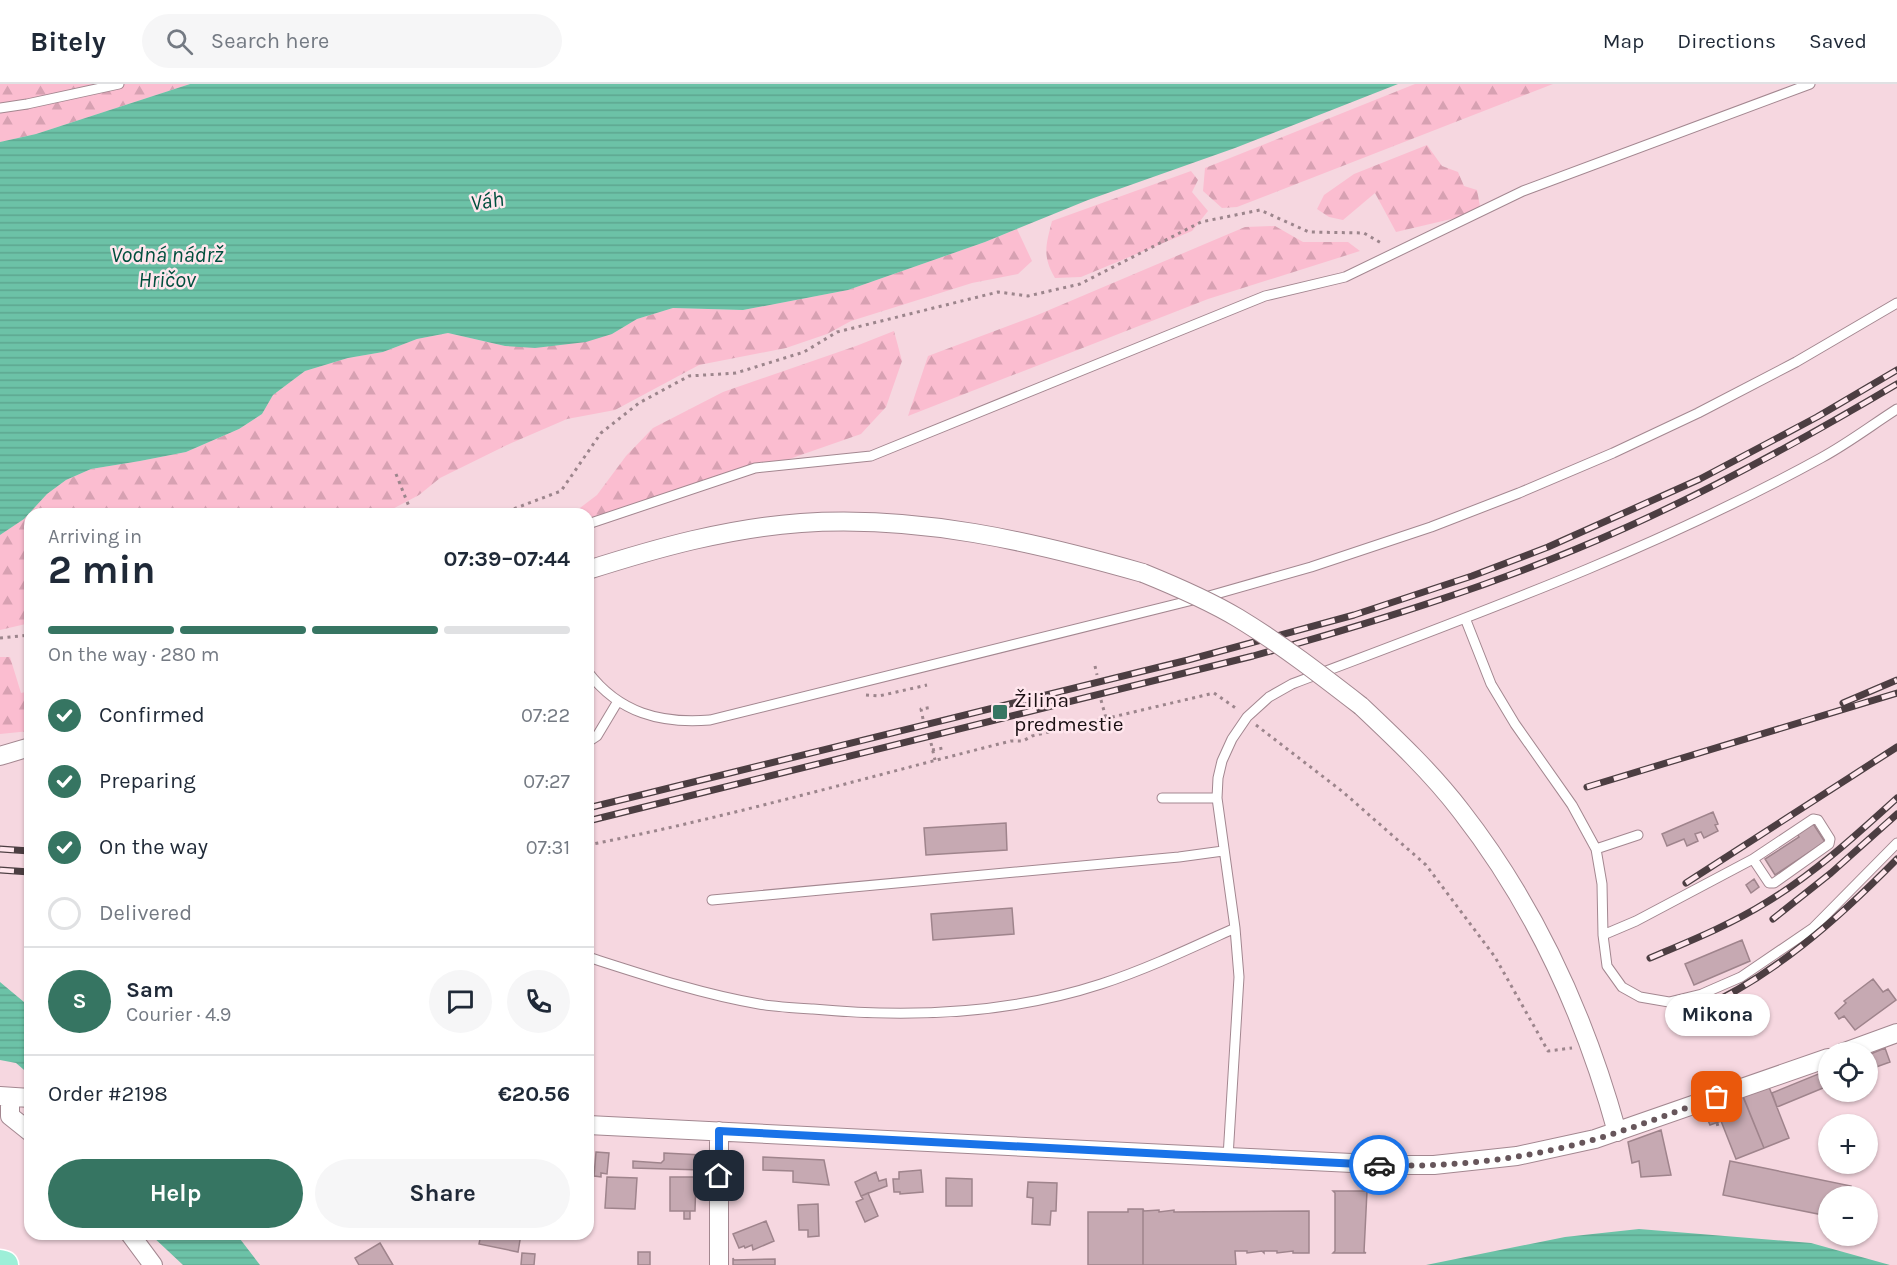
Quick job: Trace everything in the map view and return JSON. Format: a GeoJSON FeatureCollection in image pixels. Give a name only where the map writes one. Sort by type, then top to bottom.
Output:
{"type":"FeatureCollection","features":[{"type":"Feature","properties":{"kind":"street"},"geometry":{"type":"LineString","coordinates":[[594,568],[699,538],[801,523],[854,522],[928,525],[967,530],[1066,551],[1143,573],[1188,592],[1236,617],[1311,667],[1361,706],[1429,773],[1489,848],[1554,960],[1578,1015],[1617,1132]]}},
{"type":"Feature","properties":{"kind":"street"},"geometry":{"type":"LineString","coordinates":[[0,756],[24,749]]}},
{"type":"Feature","properties":{"kind":"street"},"geometry":{"type":"LineString","coordinates":[[1872,1042],[1897,1033]]}},
{"type":"Feature","properties":{"kind":"street"},"geometry":{"type":"LineString","coordinates":[[594,1125],[1393,1165],[1434,1165],[1517,1156],[1550,1150],[1617,1132],[1818,1062]]}},
{"type":"Feature","properties":{"kind":"street"},"geometry":{"type":"LineString","coordinates":[[17,1097],[10,1116],[24,1127]]}},
{"type":"Feature","properties":{"kind":"street"},"geometry":{"type":"LineString","coordinates":[[719,1131],[719,1265]]}},
{"type":"Feature","properties":{"kind":"street"},"geometry":{"type":"LineString","coordinates":[[134,1240],[153,1265]]}},
{"type":"Feature","properties":{"kind":"lane"},"geometry":{"type":"LineString","coordinates":[[0,108],[119,84]]}},
{"type":"Feature","properties":{"kind":"lane"},"geometry":{"type":"LineString","coordinates":[[594,522],[755,468],[871,456],[1265,296],[1345,277],[1523,191],[1810,84]]}},
{"type":"Feature","properties":{"kind":"lane"},"geometry":{"type":"LineString","coordinates":[[594,680],[618,701],[643,714],[669,721],[710,720],[1209,596],[1311,567],[1431,527],[1613,453],[1698,413],[1786,367],[1897,303]]}},
{"type":"Feature","properties":{"kind":"lane"},"geometry":{"type":"LineString","coordinates":[[1228,1157],[1239,977],[1235,928],[1217,798],[1222,761],[1232,739],[1247,717],[1269,697],[1292,684],[1616,557],[1698,519],[1822,458],[1897,409]]}},
{"type":"Feature","properties":{"kind":"lane"},"geometry":{"type":"LineString","coordinates":[[1465,618],[1491,684],[1572,805],[1596,849],[1602,884],[1603,935],[1607,966],[1622,987],[1640,997],[1670,1002],[1702,994],[1741,978],[1812,928],[1897,843]]}},
{"type":"Feature","properties":{"kind":"lane"},"geometry":{"type":"LineString","coordinates":[[594,738],[618,701]]}},
{"type":"Feature","properties":{"kind":"lane"},"geometry":{"type":"LineString","coordinates":[[1162,798],[1217,798]]}},
{"type":"Feature","properties":{"kind":"lane"},"geometry":{"type":"LineString","coordinates":[[1603,935],[1636,921],[1754,859],[1813,819],[1818,820],[1830,839],[1829,844],[1774,883],[1769,883],[1754,859]]}},
{"type":"Feature","properties":{"kind":"lane"},"geometry":{"type":"LineString","coordinates":[[1596,849],[1638,835]]}},
{"type":"Feature","properties":{"kind":"lane"},"geometry":{"type":"LineString","coordinates":[[712,900],[1223,851]]}},
{"type":"Feature","properties":{"kind":"lane"},"geometry":{"type":"LineString","coordinates":[[594,959],[689,988],[760,1005],[867,1015],[954,1012],[1036,1001],[1099,985],[1154,965],[1235,928]]}},
{"type":"Feature","properties":{"kind":"path"},"geometry":{"type":"LineString","coordinates":[[520,508],[561,490],[601,433],[639,404],[688,376],[736,373],[804,352],[837,332],[998,292],[1028,296],[1080,284],[1201,222],[1260,210],[1309,231],[1364,233],[1396,252]]}},
{"type":"Feature","properties":{"kind":"path"},"geometry":{"type":"LineString","coordinates":[[396,474],[409,508]]}},
{"type":"Feature","properties":{"kind":"path"},"geometry":{"type":"LineString","coordinates":[[0,638],[24,636]]}},
{"type":"Feature","properties":{"kind":"path"},"geometry":{"type":"LineString","coordinates":[[1095,666],[1097,675]]}},
{"type":"Feature","properties":{"kind":"path"},"geometry":{"type":"LineString","coordinates":[[864,695],[879,696],[927,685]]}},
{"type":"Feature","properties":{"kind":"path"},"geometry":{"type":"LineString","coordinates":[[594,844],[646,834],[1011,741],[1023,741],[1032,736],[1214,693],[1238,710]]}},
{"type":"Feature","properties":{"kind":"path"},"geometry":{"type":"LineString","coordinates":[[1101,700],[1106,718]]}},
{"type":"Feature","properties":{"kind":"path"},"geometry":{"type":"LineString","coordinates":[[923,719],[921,709],[933,707]]}},
{"type":"Feature","properties":{"kind":"path"},"geometry":{"type":"LineString","coordinates":[[1255,724],[1343,792],[1426,865],[1495,957],[1548,1051],[1577,1047]]}},
{"type":"Feature","properties":{"kind":"path"},"geometry":{"type":"LineString","coordinates":[[931,743],[935,760]]}},
{"type":"Feature","properties":{"kind":"path"},"geometry":{"type":"LineString","coordinates":[[932,750],[943,748]]}},
{"type":"Feature","properties":{"kind":"path"},"geometry":{"type":"LineString","coordinates":[[1717,1123],[1719,1130]]}},
{"type":"Feature","properties":{"kind":"green space"},"geometry":{"type":"Polygon","coordinates":[[[0,84],[190,84],[36,134],[0,142],[0,84]]]}},
{"type":"Feature","properties":{"kind":"green space"},"geometry":{"type":"Polygon","coordinates":[[[1415,84],[1553,84],[1237,207],[1222,208],[1203,191],[1205,168],[1415,84]]]}},
{"type":"Feature","properties":{"kind":"green space"},"geometry":{"type":"Polygon","coordinates":[[[1427,145],[1442,166],[1458,172],[1464,186],[1477,190],[1481,212],[1396,232],[1375,193],[1343,220],[1329,217],[1317,209],[1324,195],[1354,174],[1427,145]]]}},
{"type":"Feature","properties":{"kind":"green space"},"geometry":{"type":"Polygon","coordinates":[[[1191,171],[1198,180],[1192,192],[1208,211],[1192,231],[1081,277],[1055,278],[1048,263],[1046,250],[1052,221],[1191,171]]]}},
{"type":"Feature","properties":{"kind":"green space"},"geometry":{"type":"Polygon","coordinates":[[[1275,226],[1303,242],[1348,242],[1360,251],[1208,299],[908,416],[928,356],[1035,316],[1245,227],[1275,226]]]}},
{"type":"Feature","properties":{"kind":"green space"},"geometry":{"type":"Polygon","coordinates":[[[1017,229],[1032,261],[1018,274],[972,283],[851,321],[827,334],[786,348],[699,365],[615,410],[567,419],[507,445],[440,478],[419,495],[394,508],[34,508],[47,494],[66,480],[91,469],[186,452],[239,429],[262,414],[273,395],[305,371],[348,358],[383,352],[417,339],[448,333],[505,346],[612,334],[637,319],[673,308],[743,310],[848,290],[1017,229]]]}},
{"type":"Feature","properties":{"kind":"green space"},"geometry":{"type":"Polygon","coordinates":[[[894,331],[902,361],[886,407],[861,434],[594,527],[594,508],[580,508],[597,495],[626,456],[653,428],[723,392],[894,331]]]}},
{"type":"Feature","properties":{"kind":"green space"},"geometry":{"type":"Polygon","coordinates":[[[24,519],[24,624],[0,630],[0,535],[24,519]]]}},
{"type":"Feature","properties":{"kind":"green space"},"geometry":{"type":"Polygon","coordinates":[[[0,657],[10,657],[21,693],[24,692],[24,732],[0,734],[0,657]]]}},
{"type":"Feature","properties":{"kind":"water","name":"Vodná nádrž Hričov"},"geometry":{"type":"Polygon","coordinates":[[[190,84],[1398,84],[1235,148],[1088,200],[985,242],[848,290],[743,310],[673,308],[637,319],[612,334],[586,342],[535,348],[505,346],[448,333],[417,339],[383,352],[348,358],[305,371],[273,395],[262,414],[239,429],[186,452],[91,469],[66,480],[47,494],[34,508],[24,508],[24,519],[0,535],[0,142],[36,134],[190,84]]]}},
{"type":"Feature","properties":{"kind":"water"},"geometry":{"type":"Polygon","coordinates":[[[0,982],[24,1002],[24,1070],[16,1063],[0,1060],[0,982]]]}},
{"type":"Feature","properties":{"kind":"water"},"geometry":{"type":"Polygon","coordinates":[[[1639,1229],[1811,1243],[1890,1265],[1426,1265],[1565,1237],[1639,1229]]]}},
{"type":"Feature","properties":{"kind":"water"},"geometry":{"type":"Polygon","coordinates":[[[156,1240],[241,1240],[260,1265],[183,1265],[156,1240]]]}},
{"type":"Feature","properties":{"kind":"building"},"geometry":{"type":"Polygon","coordinates":[[[1713,812],[1718,831],[1704,838],[1701,832],[1695,834],[1698,841],[1687,846],[1684,839],[1667,846],[1662,834],[1713,812]]]}},
{"type":"Feature","properties":{"kind":"building"},"geometry":{"type":"Polygon","coordinates":[[[1810,819],[1825,842],[1775,875],[1765,859],[1799,837],[1794,830],[1810,819]]]}},
{"type":"Feature","properties":{"kind":"building"},"geometry":{"type":"Polygon","coordinates":[[[1006,823],[1007,850],[926,855],[924,828],[1006,823]]]}},
{"type":"Feature","properties":{"kind":"building"},"geometry":{"type":"Polygon","coordinates":[[[1754,879],[1759,887],[1751,893],[1746,885],[1754,879]]]}},
{"type":"Feature","properties":{"kind":"building"},"geometry":{"type":"Polygon","coordinates":[[[1012,908],[1014,934],[933,940],[931,914],[1012,908]]]}},
{"type":"Feature","properties":{"kind":"building"},"geometry":{"type":"Polygon","coordinates":[[[1742,940],[1750,961],[1694,985],[1685,964],[1742,940]]]}},
{"type":"Feature","properties":{"kind":"building"},"geometry":{"type":"Polygon","coordinates":[[[1873,979],[1883,992],[1888,989],[1896,1000],[1855,1030],[1844,1016],[1839,1019],[1835,1013],[1846,1003],[1844,1001],[1873,979]]]}},
{"type":"Feature","properties":{"kind":"building"},"geometry":{"type":"Polygon","coordinates":[[[1885,1048],[1890,1062],[1878,1066],[1878,1051],[1885,1048]]]}},
{"type":"Feature","properties":{"kind":"building"},"geometry":{"type":"Polygon","coordinates":[[[1818,1074],[1818,1090],[1777,1107],[1772,1093],[1818,1074]]]}},
{"type":"Feature","properties":{"kind":"building"},"geometry":{"type":"Polygon","coordinates":[[[1769,1087],[1789,1138],[1764,1148],[1743,1097],[1769,1087]]]}},
{"type":"Feature","properties":{"kind":"building"},"geometry":{"type":"Polygon","coordinates":[[[1743,1096],[1764,1148],[1736,1159],[1721,1121],[1710,1125],[1704,1111],[1743,1096]]]}},
{"type":"Feature","properties":{"kind":"building"},"geometry":{"type":"Polygon","coordinates":[[[1661,1130],[1671,1175],[1641,1177],[1639,1161],[1632,1163],[1628,1142],[1661,1130]]]}},
{"type":"Feature","properties":{"kind":"building"},"geometry":{"type":"Polygon","coordinates":[[[596,1152],[609,1153],[607,1174],[601,1173],[601,1177],[594,1176],[596,1152]]]}},
{"type":"Feature","properties":{"kind":"building"},"geometry":{"type":"Polygon","coordinates":[[[664,1153],[702,1155],[702,1170],[633,1168],[633,1161],[661,1163],[664,1160],[664,1153]]]}},
{"type":"Feature","properties":{"kind":"building"},"geometry":{"type":"Polygon","coordinates":[[[763,1157],[824,1160],[829,1185],[793,1182],[793,1171],[763,1170],[763,1157]]]}},
{"type":"Feature","properties":{"kind":"building"},"geometry":{"type":"Polygon","coordinates":[[[1730,1161],[1851,1186],[1818,1186],[1818,1214],[1723,1195],[1730,1161]]]}},
{"type":"Feature","properties":{"kind":"building"},"geometry":{"type":"Polygon","coordinates":[[[921,1170],[923,1192],[900,1194],[900,1192],[894,1192],[893,1179],[899,1179],[899,1172],[921,1170]]]}},
{"type":"Feature","properties":{"kind":"building"},"geometry":{"type":"Polygon","coordinates":[[[876,1172],[879,1181],[886,1179],[887,1186],[861,1196],[855,1182],[876,1172]]]}},
{"type":"Feature","properties":{"kind":"building"},"geometry":{"type":"Polygon","coordinates":[[[607,1177],[637,1178],[635,1209],[605,1208],[607,1177]]]}},
{"type":"Feature","properties":{"kind":"building"},"geometry":{"type":"Polygon","coordinates":[[[670,1177],[696,1177],[695,1211],[670,1211],[670,1177]]]}},
{"type":"Feature","properties":{"kind":"building"},"geometry":{"type":"Polygon","coordinates":[[[946,1178],[972,1179],[972,1206],[946,1206],[946,1178]]]}},
{"type":"Feature","properties":{"kind":"building"},"geometry":{"type":"Polygon","coordinates":[[[1028,1182],[1057,1183],[1056,1211],[1051,1211],[1050,1225],[1032,1224],[1033,1198],[1027,1197],[1028,1182]]]}},
{"type":"Feature","properties":{"kind":"building"},"geometry":{"type":"Polygon","coordinates":[[[1333,1191],[1367,1191],[1364,1252],[1366,1253],[1333,1253],[1335,1251],[1335,1193],[1333,1191]]]}},
{"type":"Feature","properties":{"kind":"building"},"geometry":{"type":"Polygon","coordinates":[[[868,1193],[878,1216],[865,1222],[856,1202],[868,1193]]]}},
{"type":"Feature","properties":{"kind":"building"},"geometry":{"type":"Polygon","coordinates":[[[818,1204],[819,1236],[808,1237],[808,1230],[799,1230],[798,1205],[818,1204]]]}},
{"type":"Feature","properties":{"kind":"building"},"geometry":{"type":"Polygon","coordinates":[[[1128,1209],[1143,1209],[1143,1265],[1088,1265],[1088,1212],[1128,1212],[1128,1209]]]}},
{"type":"Feature","properties":{"kind":"building"},"geometry":{"type":"Polygon","coordinates":[[[1143,1209],[1144,1211],[1159,1210],[1159,1212],[1174,1210],[1174,1212],[1309,1211],[1309,1253],[1235,1251],[1236,1265],[1143,1265],[1143,1209]]]}},
{"type":"Feature","properties":{"kind":"building"},"geometry":{"type":"Polygon","coordinates":[[[684,1211],[690,1211],[690,1219],[684,1219],[684,1211]]]}},
{"type":"Feature","properties":{"kind":"building"},"geometry":{"type":"Polygon","coordinates":[[[766,1221],[774,1241],[753,1250],[752,1245],[739,1248],[733,1234],[766,1221]]]}},
{"type":"Feature","properties":{"kind":"building"},"geometry":{"type":"Polygon","coordinates":[[[480,1240],[520,1240],[518,1252],[479,1244],[480,1240]]]}},
{"type":"Feature","properties":{"kind":"building"},"geometry":{"type":"Polygon","coordinates":[[[380,1243],[393,1265],[359,1265],[355,1258],[380,1243]]]}},
{"type":"Feature","properties":{"kind":"building"},"geometry":{"type":"Polygon","coordinates":[[[638,1252],[650,1252],[650,1265],[638,1265],[638,1252]]]}},
{"type":"Feature","properties":{"kind":"building"},"geometry":{"type":"Polygon","coordinates":[[[522,1253],[535,1254],[534,1265],[521,1265],[522,1253]]]}},
{"type":"Feature","properties":{"kind":"building"},"geometry":{"type":"Polygon","coordinates":[[[733,1258],[734,1260],[775,1259],[775,1265],[733,1265],[733,1258]]]}},
{"type":"Feature","properties":{"kind":"railway"},"geometry":{"type":"LineString","coordinates":[[594,807],[1188,660],[1354,615],[1472,576],[1548,547],[1700,479],[1817,417],[1897,370]]}},
{"type":"Feature","properties":{"kind":"railway"},"geometry":{"type":"LineString","coordinates":[[594,820],[1253,656],[1441,599],[1580,548],[1660,512],[1763,460],[1897,384]]}},
{"type":"Feature","properties":{"kind":"railway"},"geometry":{"type":"LineString","coordinates":[[1843,703],[1897,680]]}},
{"type":"Feature","properties":{"kind":"railway"},"geometry":{"type":"LineString","coordinates":[[1587,787],[1897,693]]}},
{"type":"Feature","properties":{"kind":"railway"},"geometry":{"type":"LineString","coordinates":[[1686,883],[1897,747]]}},
{"type":"Feature","properties":{"kind":"railway"},"geometry":{"type":"LineString","coordinates":[[1650,958],[1724,925],[1785,891],[1835,853],[1897,798]]}},
{"type":"Feature","properties":{"kind":"railway"},"geometry":{"type":"LineString","coordinates":[[1773,919],[1831,873],[1897,814]]}},
{"type":"Feature","properties":{"kind":"railway"},"geometry":{"type":"LineString","coordinates":[[0,849],[24,851]]}},
{"type":"Feature","properties":{"kind":"railway"},"geometry":{"type":"LineString","coordinates":[[1695,1011],[1751,982],[1803,945],[1852,903],[1897,859]]}},
{"type":"Feature","properties":{"kind":"railway"},"geometry":{"type":"LineString","coordinates":[[0,870],[24,872]]}},
{"type":"Feature","properties":{"kind":"way so far"},"geometry":{"type":"LineString","coordinates":[[1379,1165],[1434,1165],[1490,1160],[1550,1150],[1595,1139],[1717,1097]]}},
{"type":"Feature","properties":{"kind":"place","name":"Žilina predmestie"},"geometry":{"type":"Point","coordinates":[1000,712]}},
{"type":"Feature","properties":{"kind":"place","name":"Mikona"},"geometry":{"type":"Point","coordinates":[1717,1097]}},
{"type":"Feature","properties":{"kind":"route"},"geometry":{"type":"LineString","coordinates":[[719,1176],[719,1131],[1379,1165]]}},
{"type":"Feature","properties":{"kind":"water label","name":"Váh"},"geometry":{"type":"Point","coordinates":[487,200]}}]}
